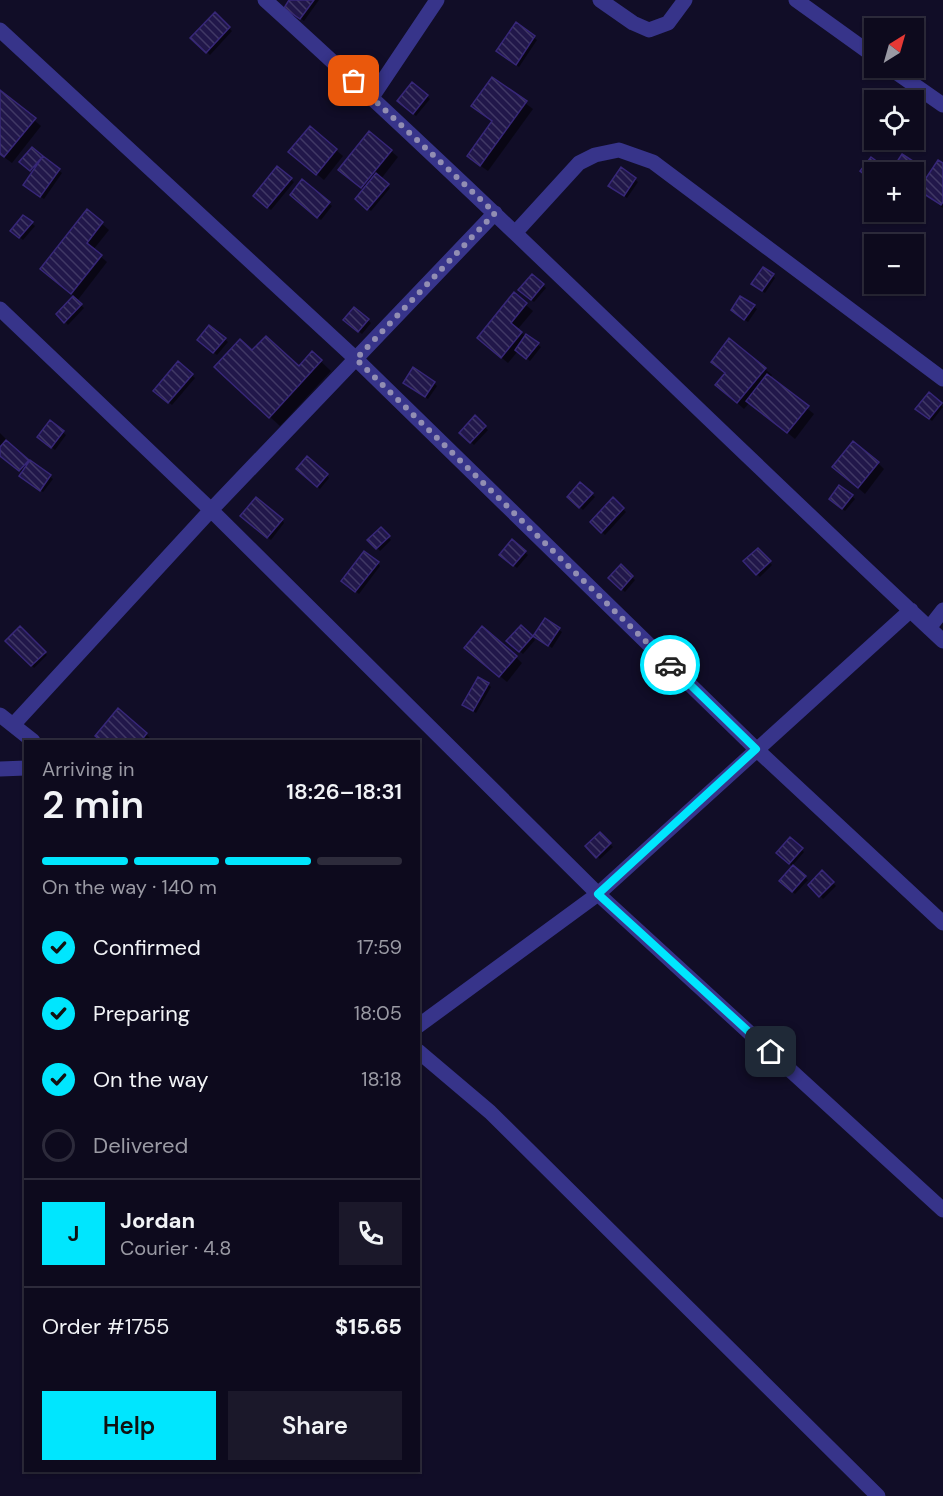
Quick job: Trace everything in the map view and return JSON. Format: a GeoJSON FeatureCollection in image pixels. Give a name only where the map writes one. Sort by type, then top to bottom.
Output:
{"type":"FeatureCollection","features":[{"type":"Feature","properties":{"kind":"street"},"geometry":{"type":"LineString","coordinates":[[265,0],[495,213],[699,411],[943,641]]}},
{"type":"Feature","properties":{"kind":"street"},"geometry":{"type":"LineString","coordinates":[[372,97],[437,0]]}},
{"type":"Feature","properties":{"kind":"street"},"geometry":{"type":"LineString","coordinates":[[600,0],[633,23],[650,30],[668,23],[685,0]]}},
{"type":"Feature","properties":{"kind":"street"},"geometry":{"type":"LineString","coordinates":[[796,0],[864,49]]}},
{"type":"Feature","properties":{"kind":"street"},"geometry":{"type":"LineString","coordinates":[[0,30],[356,359],[756,749],[943,923]]}},
{"type":"Feature","properties":{"kind":"street"},"geometry":{"type":"LineString","coordinates":[[904,78],[943,105]]}},
{"type":"Feature","properties":{"kind":"street"},"geometry":{"type":"LineString","coordinates":[[515,233],[579,163],[595,155],[619,150],[653,162],[943,379]]}},
{"type":"Feature","properties":{"kind":"street"},"geometry":{"type":"LineString","coordinates":[[12,725],[211,510],[495,213]]}},
{"type":"Feature","properties":{"kind":"street"},"geometry":{"type":"LineString","coordinates":[[0,309],[211,510],[598,894],[943,1210]]}},
{"type":"Feature","properties":{"kind":"street"},"geometry":{"type":"LineString","coordinates":[[420,1025],[598,894],[911,610]]}},
{"type":"Feature","properties":{"kind":"street"},"geometry":{"type":"LineString","coordinates":[[929,628],[943,610]]}},
{"type":"Feature","properties":{"kind":"street"},"geometry":{"type":"LineString","coordinates":[[0,715],[32,740]]}},
{"type":"Feature","properties":{"kind":"street"},"geometry":{"type":"LineString","coordinates":[[0,769],[24,768]]}},
{"type":"Feature","properties":{"kind":"street"},"geometry":{"type":"LineString","coordinates":[[420,1053],[489,1112],[878,1496]]}},
{"type":"Feature","properties":{"kind":"building"},"geometry":{"type":"Polygon","coordinates":[[[289,0],[314,0],[300,19],[284,8],[289,0]]]}},
{"type":"Feature","properties":{"kind":"building"},"geometry":{"type":"Polygon","coordinates":[[[215,12],[230,27],[206,53],[190,38],[215,12]]]}},
{"type":"Feature","properties":{"kind":"building"},"geometry":{"type":"Polygon","coordinates":[[[516,22],[535,36],[516,65],[496,51],[516,22]]]}},
{"type":"Feature","properties":{"kind":"building"},"geometry":{"type":"Polygon","coordinates":[[[492,77],[527,101],[480,166],[467,156],[492,121],[471,106],[492,77]]]}},
{"type":"Feature","properties":{"kind":"building"},"geometry":{"type":"Polygon","coordinates":[[[412,82],[428,95],[413,114],[397,101],[412,82]]]}},
{"type":"Feature","properties":{"kind":"building"},"geometry":{"type":"Polygon","coordinates":[[[0,90],[36,118],[4,157],[0,154],[0,90]]]}},
{"type":"Feature","properties":{"kind":"building"},"geometry":{"type":"Polygon","coordinates":[[[310,126],[337,149],[316,175],[288,152],[310,126]]]}},
{"type":"Feature","properties":{"kind":"building"},"geometry":{"type":"Polygon","coordinates":[[[369,131],[392,150],[361,188],[338,170],[369,131]]]}},
{"type":"Feature","properties":{"kind":"building"},"geometry":{"type":"Polygon","coordinates":[[[32,147],[43,156],[30,171],[19,162],[32,147]]]}},
{"type":"Feature","properties":{"kind":"building"},"geometry":{"type":"Polygon","coordinates":[[[902,154],[914,162],[897,162],[902,154]]]}},
{"type":"Feature","properties":{"kind":"building"},"geometry":{"type":"Polygon","coordinates":[[[43,156],[60,169],[40,197],[23,185],[43,156]]]}},
{"type":"Feature","properties":{"kind":"building"},"geometry":{"type":"Polygon","coordinates":[[[871,157],[878,162],[867,162],[871,157]]]}},
{"type":"Feature","properties":{"kind":"building"},"geometry":{"type":"Polygon","coordinates":[[[938,160],[943,163],[943,202],[941,205],[924,194],[924,181],[938,160]]]}},
{"type":"Feature","properties":{"kind":"building"},"geometry":{"type":"Polygon","coordinates":[[[277,166],[292,178],[267,208],[253,196],[277,166]]]}},
{"type":"Feature","properties":{"kind":"building"},"geometry":{"type":"Polygon","coordinates":[[[621,167],[636,178],[624,196],[608,186],[621,167]]]}},
{"type":"Feature","properties":{"kind":"building"},"geometry":{"type":"Polygon","coordinates":[[[376,173],[389,184],[367,210],[355,199],[376,173]]]}},
{"type":"Feature","properties":{"kind":"building"},"geometry":{"type":"Polygon","coordinates":[[[302,179],[330,202],[317,218],[290,195],[302,179]]]}},
{"type":"Feature","properties":{"kind":"building"},"geometry":{"type":"Polygon","coordinates":[[[87,209],[103,222],[87,243],[102,255],[71,294],[40,269],[87,209]]]}},
{"type":"Feature","properties":{"kind":"building"},"geometry":{"type":"Polygon","coordinates":[[[23,215],[33,222],[19,238],[10,231],[23,215]]]}},
{"type":"Feature","properties":{"kind":"building"},"geometry":{"type":"Polygon","coordinates":[[[763,267],[774,274],[762,291],[751,284],[763,267]]]}},
{"type":"Feature","properties":{"kind":"building"},"geometry":{"type":"Polygon","coordinates":[[[532,274],[544,284],[531,300],[518,290],[532,274]]]}},
{"type":"Feature","properties":{"kind":"building"},"geometry":{"type":"Polygon","coordinates":[[[514,292],[527,303],[511,323],[522,332],[501,358],[477,338],[514,292]]]}},
{"type":"Feature","properties":{"kind":"building"},"geometry":{"type":"Polygon","coordinates":[[[73,296],[82,304],[64,323],[56,314],[73,296]]]}},
{"type":"Feature","properties":{"kind":"building"},"geometry":{"type":"Polygon","coordinates":[[[740,296],[755,305],[744,320],[731,310],[740,296]]]}},
{"type":"Feature","properties":{"kind":"building"},"geometry":{"type":"Polygon","coordinates":[[[354,307],[369,319],[358,332],[343,320],[354,307]]]}},
{"type":"Feature","properties":{"kind":"building"},"geometry":{"type":"Polygon","coordinates":[[[209,325],[226,338],[213,353],[197,340],[209,325]]]}},
{"type":"Feature","properties":{"kind":"building"},"geometry":{"type":"Polygon","coordinates":[[[526,334],[539,343],[526,359],[515,350],[526,334]]]}},
{"type":"Feature","properties":{"kind":"building"},"geometry":{"type":"Polygon","coordinates":[[[266,336],[299,366],[312,351],[322,360],[269,418],[214,367],[240,339],[252,350],[266,336]]]}},
{"type":"Feature","properties":{"kind":"building"},"geometry":{"type":"Polygon","coordinates":[[[729,338],[766,368],[737,403],[715,385],[725,373],[711,362],[729,338]]]}},
{"type":"Feature","properties":{"kind":"building"},"geometry":{"type":"Polygon","coordinates":[[[178,361],[193,374],[168,403],[153,391],[178,361]]]}},
{"type":"Feature","properties":{"kind":"building"},"geometry":{"type":"Polygon","coordinates":[[[413,367],[435,382],[425,397],[403,383],[413,367]]]}},
{"type":"Feature","properties":{"kind":"building"},"geometry":{"type":"Polygon","coordinates":[[[767,374],[809,406],[787,433],[746,401],[767,374]]]}},
{"type":"Feature","properties":{"kind":"building"},"geometry":{"type":"Polygon","coordinates":[[[929,392],[942,403],[929,419],[915,409],[929,392]]]}},
{"type":"Feature","properties":{"kind":"building"},"geometry":{"type":"Polygon","coordinates":[[[475,415],[486,426],[470,443],[459,433],[475,415]]]}},
{"type":"Feature","properties":{"kind":"building"},"geometry":{"type":"Polygon","coordinates":[[[50,420],[64,431],[51,448],[37,437],[50,420]]]}},
{"type":"Feature","properties":{"kind":"building"},"geometry":{"type":"Polygon","coordinates":[[[6,440],[29,460],[19,471],[0,456],[0,447],[6,440]]]}},
{"type":"Feature","properties":{"kind":"building"},"geometry":{"type":"Polygon","coordinates":[[[853,441],[879,462],[858,488],[832,467],[853,441]]]}},
{"type":"Feature","properties":{"kind":"building"},"geometry":{"type":"Polygon","coordinates":[[[307,456],[328,474],[317,487],[296,469],[307,456]]]}},
{"type":"Feature","properties":{"kind":"building"},"geometry":{"type":"Polygon","coordinates":[[[30,460],[51,475],[40,491],[19,476],[30,460]]]}},
{"type":"Feature","properties":{"kind":"building"},"geometry":{"type":"Polygon","coordinates":[[[580,482],[593,493],[579,508],[567,497],[580,482]]]}},
{"type":"Feature","properties":{"kind":"building"},"geometry":{"type":"Polygon","coordinates":[[[839,485],[853,495],[842,509],[829,499],[839,485]]]}},
{"type":"Feature","properties":{"kind":"building"},"geometry":{"type":"Polygon","coordinates":[[[256,497],[283,519],[267,538],[240,516],[256,497]]]}},
{"type":"Feature","properties":{"kind":"building"},"geometry":{"type":"Polygon","coordinates":[[[613,497],[624,508],[601,533],[590,522],[613,497]]]}},
{"type":"Feature","properties":{"kind":"building"},"geometry":{"type":"Polygon","coordinates":[[[381,527],[390,536],[376,549],[367,540],[381,527]]]}},
{"type":"Feature","properties":{"kind":"building"},"geometry":{"type":"Polygon","coordinates":[[[512,539],[526,551],[513,566],[499,555],[512,539]]]}},
{"type":"Feature","properties":{"kind":"building"},"geometry":{"type":"Polygon","coordinates":[[[758,548],[771,561],[756,575],[743,561],[758,548]]]}},
{"type":"Feature","properties":{"kind":"building"},"geometry":{"type":"Polygon","coordinates":[[[364,551],[379,562],[355,592],[341,581],[364,551]]]}},
{"type":"Feature","properties":{"kind":"building"},"geometry":{"type":"Polygon","coordinates":[[[621,564],[633,576],[621,590],[608,578],[621,564]]]}},
{"type":"Feature","properties":{"kind":"building"},"geometry":{"type":"Polygon","coordinates":[[[545,618],[560,628],[548,646],[533,636],[545,618]]]}},
{"type":"Feature","properties":{"kind":"building"},"geometry":{"type":"Polygon","coordinates":[[[521,625],[533,636],[519,652],[506,641],[521,625]]]}},
{"type":"Feature","properties":{"kind":"building"},"geometry":{"type":"Polygon","coordinates":[[[20,626],[46,652],[31,666],[5,641],[20,626]]]}},
{"type":"Feature","properties":{"kind":"building"},"geometry":{"type":"Polygon","coordinates":[[[482,626],[517,656],[499,677],[464,648],[482,626]]]}},
{"type":"Feature","properties":{"kind":"building"},"geometry":{"type":"Polygon","coordinates":[[[478,677],[489,683],[473,711],[462,705],[478,677]]]}},
{"type":"Feature","properties":{"kind":"building"},"geometry":{"type":"Polygon","coordinates":[[[118,708],[147,733],[142,740],[100,740],[95,736],[118,708]]]}},
{"type":"Feature","properties":{"kind":"building"},"geometry":{"type":"Polygon","coordinates":[[[600,832],[611,843],[596,858],[585,846],[600,832]]]}},
{"type":"Feature","properties":{"kind":"building"},"geometry":{"type":"Polygon","coordinates":[[[790,837],[803,848],[789,864],[776,853],[790,837]]]}},
{"type":"Feature","properties":{"kind":"building"},"geometry":{"type":"Polygon","coordinates":[[[793,865],[806,876],[792,892],[779,881],[793,865]]]}},
{"type":"Feature","properties":{"kind":"building"},"geometry":{"type":"Polygon","coordinates":[[[822,870],[834,882],[819,897],[808,885],[822,870]]]}},
{"type":"Feature","properties":{"kind":"way so far"},"geometry":{"type":"LineString","coordinates":[[354,81],[495,213],[356,359],[670,665]]}},
{"type":"Feature","properties":{"kind":"route"},"geometry":{"type":"LineString","coordinates":[[670,665],[756,749],[598,894],[771,1052]]}}]}
